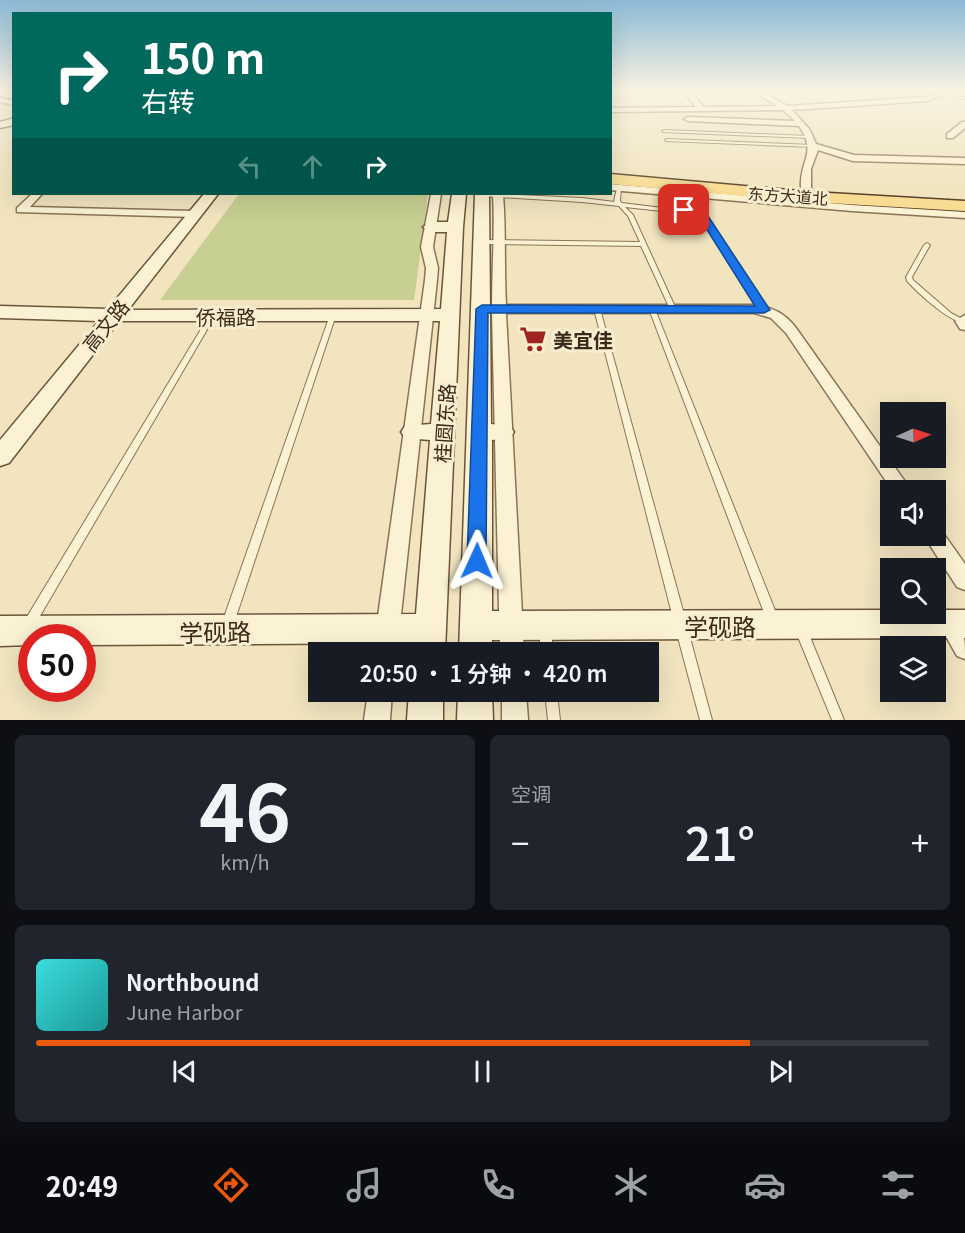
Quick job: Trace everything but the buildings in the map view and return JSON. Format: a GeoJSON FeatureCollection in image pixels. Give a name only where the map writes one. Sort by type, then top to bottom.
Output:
{"type":"FeatureCollection","features":[{"type":"Feature","properties":{"kind":"main road","name":"东方大道北"},"geometry":{"type":"LineString","coordinates":[[615,185],[757,193]]}},
{"type":"Feature","properties":{"kind":"main road","name":"东方大道北"},"geometry":{"type":"LineString","coordinates":[[615,185],[812,197],[906,208],[965,206]]}},
{"type":"Feature","properties":{"kind":"main road","name":"东方大道北"},"geometry":{"type":"LineString","coordinates":[[812,197],[965,197]]}},
{"type":"Feature","properties":{"kind":"street"},"geometry":{"type":"LineString","coordinates":[[800,125],[814,152],[809,158],[806,170],[812,197]]}},
{"type":"Feature","properties":{"kind":"street"},"geometry":{"type":"LineString","coordinates":[[950,136],[964,125]]}},
{"type":"Feature","properties":{"kind":"street"},"geometry":{"type":"LineString","coordinates":[[811,142],[854,158],[965,161]]}},
{"type":"Feature","properties":{"kind":"street"},"geometry":{"type":"LineString","coordinates":[[36,195],[21,210],[194,214]]}},
{"type":"Feature","properties":{"kind":"street","name":"高文路"},"geometry":{"type":"LineString","coordinates":[[0,457],[210,195]]}},
{"type":"Feature","properties":{"kind":"street"},"geometry":{"type":"LineString","coordinates":[[387,640],[427,314],[432,268],[428,247],[436,195]]}},
{"type":"Feature","properties":{"kind":"street","name":"桂圆东路"},"geometry":{"type":"LineString","coordinates":[[430,640],[458,195]]}},
{"type":"Feature","properties":{"kind":"street","name":"桂圆东路"},"geometry":{"type":"LineString","coordinates":[[476,639],[490,432],[491,309],[481,242],[482,195]]}},
{"type":"Feature","properties":{"kind":"street"},"geometry":{"type":"LineString","coordinates":[[498,195],[501,243],[491,309],[764,310],[781,318],[895,480]]}},
{"type":"Feature","properties":{"kind":"street"},"geometry":{"type":"LineString","coordinates":[[906,208],[965,215]]}},
{"type":"Feature","properties":{"kind":"street"},"geometry":{"type":"LineString","coordinates":[[431,227],[455,227]]}},
{"type":"Feature","properties":{"kind":"street","name":"侨福路"},"geometry":{"type":"LineString","coordinates":[[0,312],[213,316],[451,315]]}},
{"type":"Feature","properties":{"kind":"street"},"geometry":{"type":"LineString","coordinates":[[413,432],[443,432]]}},
{"type":"Feature","properties":{"kind":"street"},"geometry":{"type":"LineString","coordinates":[[490,432],[511,639]]}},
{"type":"Feature","properties":{"kind":"street"},"geometry":{"type":"LineString","coordinates":[[940,546],[965,581]]}},
{"type":"Feature","properties":{"kind":"street","name":"学砚路"},"geometry":{"type":"LineString","coordinates":[[476,639],[546,639],[680,625],[787,625],[960,632]]}},
{"type":"Feature","properties":{"kind":"street","name":"学砚路"},"geometry":{"type":"LineString","coordinates":[[12,631],[225,631],[387,640],[430,640]]}},
{"type":"Feature","properties":{"kind":"street"},"geometry":{"type":"LineString","coordinates":[[377,720],[379,702]]}},
{"type":"Feature","properties":{"kind":"street"},"geometry":{"type":"LineString","coordinates":[[424,720],[425,702]]}},
{"type":"Feature","properties":{"kind":"street"},"geometry":{"type":"LineString","coordinates":[[474,720],[475,702]]}},
{"type":"Feature","properties":{"kind":"street"},"geometry":{"type":"LineString","coordinates":[[514,702],[515,720]]}},
{"type":"Feature","properties":{"kind":"lane"},"geometry":{"type":"LineString","coordinates":[[664,131],[811,142]]}},
{"type":"Feature","properties":{"kind":"lane"},"geometry":{"type":"LineString","coordinates":[[667,140],[811,142]]}},
{"type":"Feature","properties":{"kind":"lane"},"geometry":{"type":"LineString","coordinates":[[615,185],[674,309]]}},
{"type":"Feature","properties":{"kind":"lane"},"geometry":{"type":"LineString","coordinates":[[615,185],[703,215],[764,310]]}},
{"type":"Feature","properties":{"kind":"lane"},"geometry":{"type":"LineString","coordinates":[[481,242],[643,244]]}},
{"type":"Feature","properties":{"kind":"lane"},"geometry":{"type":"LineString","coordinates":[[927,245],[909,277],[910,281],[949,314],[964,322]]}},
{"type":"Feature","properties":{"kind":"lane"},"geometry":{"type":"LineString","coordinates":[[597,309],[706,720]]}},
{"type":"Feature","properties":{"kind":"lane"},"geometry":{"type":"LineString","coordinates":[[652,309],[787,625],[838,720]]}},
{"type":"Feature","properties":{"kind":"lane"},"geometry":{"type":"LineString","coordinates":[[225,631],[333,315]]}},
{"type":"Feature","properties":{"kind":"lane"},"geometry":{"type":"LineString","coordinates":[[12,631],[213,316]]}},
{"type":"Feature","properties":{"kind":"lane"},"geometry":{"type":"LineString","coordinates":[[552,702],[554,720]]}},
{"type":"Feature","properties":{"kind":"green space"},"geometry":{"type":"Polygon","coordinates":[[[238,195],[428,195],[414,300],[160,300],[238,195]]]}},
{"type":"Feature","properties":{"kind":"place","name":"美宜佳"},"geometry":{"type":"Point","coordinates":[533,339]}},
{"type":"Feature","properties":{"kind":"route"},"geometry":{"type":"LineString","coordinates":[[477,561],[482,309],[764,310],[703,215],[684,210]]}}]}
